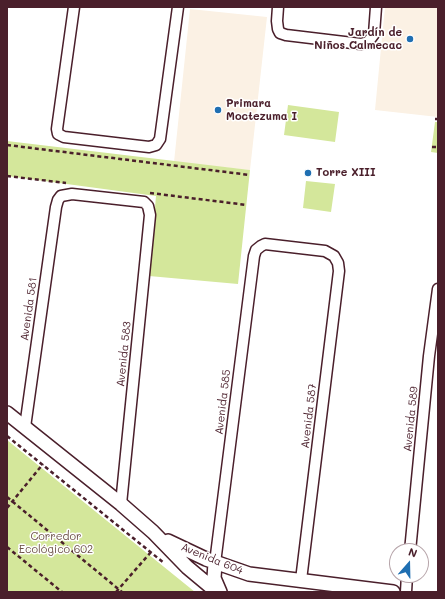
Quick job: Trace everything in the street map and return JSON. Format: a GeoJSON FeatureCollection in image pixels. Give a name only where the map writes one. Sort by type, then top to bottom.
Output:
{"type":"FeatureCollection","features":[{"type":"Feature","properties":{"kind":"street"},"geometry":{"type":"LineString","coordinates":[[74,7],[57,129],[58,134],[64,137],[149,147],[156,145],[160,139],[178,7]]}},
{"type":"Feature","properties":{"kind":"street"},"geometry":{"type":"LineString","coordinates":[[278,7],[277,21],[280,33],[361,44],[368,42],[374,34],[376,7]]}},
{"type":"Feature","properties":{"kind":"street","name":"Avenida 581"},"geometry":{"type":"LineString","coordinates":[[25,427],[56,207],[61,196],[72,194],[131,200],[144,202],[148,206]]}},
{"type":"Feature","properties":{"kind":"street","name":"Avenida 583"},"geometry":{"type":"LineString","coordinates":[[121,504],[150,215],[148,206]]}},
{"type":"Feature","properties":{"kind":"street","name":"Avenida 585"},"geometry":{"type":"LineString","coordinates":[[214,563],[256,250],[260,246],[270,244],[325,251],[334,256]]}},
{"type":"Feature","properties":{"kind":"street","name":"Avenida 587"},"geometry":{"type":"LineString","coordinates":[[301,580],[339,271],[338,263],[334,256]]}},
{"type":"Feature","properties":{"kind":"street","name":"Avenida 589"},"geometry":{"type":"LineString","coordinates":[[411,543],[434,356],[438,289]]}},
{"type":"Feature","properties":{"kind":"street","name":"Avenida 604"},"geometry":{"type":"LineString","coordinates":[[7,413],[121,504],[187,567],[219,592]]}},
{"type":"Feature","properties":{"kind":"street","name":"Avenida 604"},"geometry":{"type":"LineString","coordinates":[[152,532],[187,551],[214,563],[249,574],[393,592]]}},
{"type":"Feature","properties":{"kind":"street"},"geometry":{"type":"LineString","coordinates":[[214,563],[214,578],[219,592]]}},
{"type":"Feature","properties":{"kind":"path"},"geometry":{"type":"LineString","coordinates":[[7,145],[250,175]]}},
{"type":"Feature","properties":{"kind":"path"},"geometry":{"type":"LineString","coordinates":[[432,147],[438,147]]}},
{"type":"Feature","properties":{"kind":"path"},"geometry":{"type":"LineString","coordinates":[[7,436],[168,566]]}},
{"type":"Feature","properties":{"kind":"path"},"geometry":{"type":"LineString","coordinates":[[7,508],[43,464]]}},
{"type":"Feature","properties":{"kind":"path"},"geometry":{"type":"LineString","coordinates":[[7,497],[117,591],[122,592]]}},
{"type":"Feature","properties":{"kind":"path"},"geometry":{"type":"LineString","coordinates":[[7,547],[62,592]]}},
{"type":"Feature","properties":{"kind":"path"},"geometry":{"type":"LineString","coordinates":[[117,591],[151,552]]}},
{"type":"Feature","properties":{"kind":"shaded area","name":"Jardín de Niños Calmecac"},"geometry":{"type":"Polygon","coordinates":[[[385,7],[438,7],[438,117],[375,110],[385,7]]]}},
{"type":"Feature","properties":{"kind":"shaded area","name":"Primara Moctezuma I"},"geometry":{"type":"Polygon","coordinates":[[[190,9],[267,17],[250,170],[174,162],[190,9]]]}},
{"type":"Feature","properties":{"kind":"green space"},"geometry":{"type":"Polygon","coordinates":[[[288,105],[339,112],[335,142],[284,135],[288,105]]]}},
{"type":"Feature","properties":{"kind":"green space"},"geometry":{"type":"Polygon","coordinates":[[[435,122],[438,122],[438,153],[431,152],[435,122]]]}},
{"type":"Feature","properties":{"kind":"green space"},"geometry":{"type":"Polygon","coordinates":[[[7,141],[250,170],[238,284],[149,276],[156,196],[7,176],[7,141]]]}},
{"type":"Feature","properties":{"kind":"green space"},"geometry":{"type":"Polygon","coordinates":[[[306,181],[335,184],[331,212],[303,208],[306,181]]]}},
{"type":"Feature","properties":{"kind":"green space","name":"Corredor Ecológico 602"},"geometry":{"type":"Polygon","coordinates":[[[7,440],[195,592],[7,592],[7,440]]]}},
{"type":"Feature","properties":{"kind":"place","name":"Jardín de Niños Calmecac"},"geometry":{"type":"Point","coordinates":[410,39]}},
{"type":"Feature","properties":{"kind":"place","name":"Primara Moctezuma I"},"geometry":{"type":"Point","coordinates":[218,110]}},
{"type":"Feature","properties":{"kind":"place","name":"Torre XIII"},"geometry":{"type":"Point","coordinates":[308,173]}}]}
